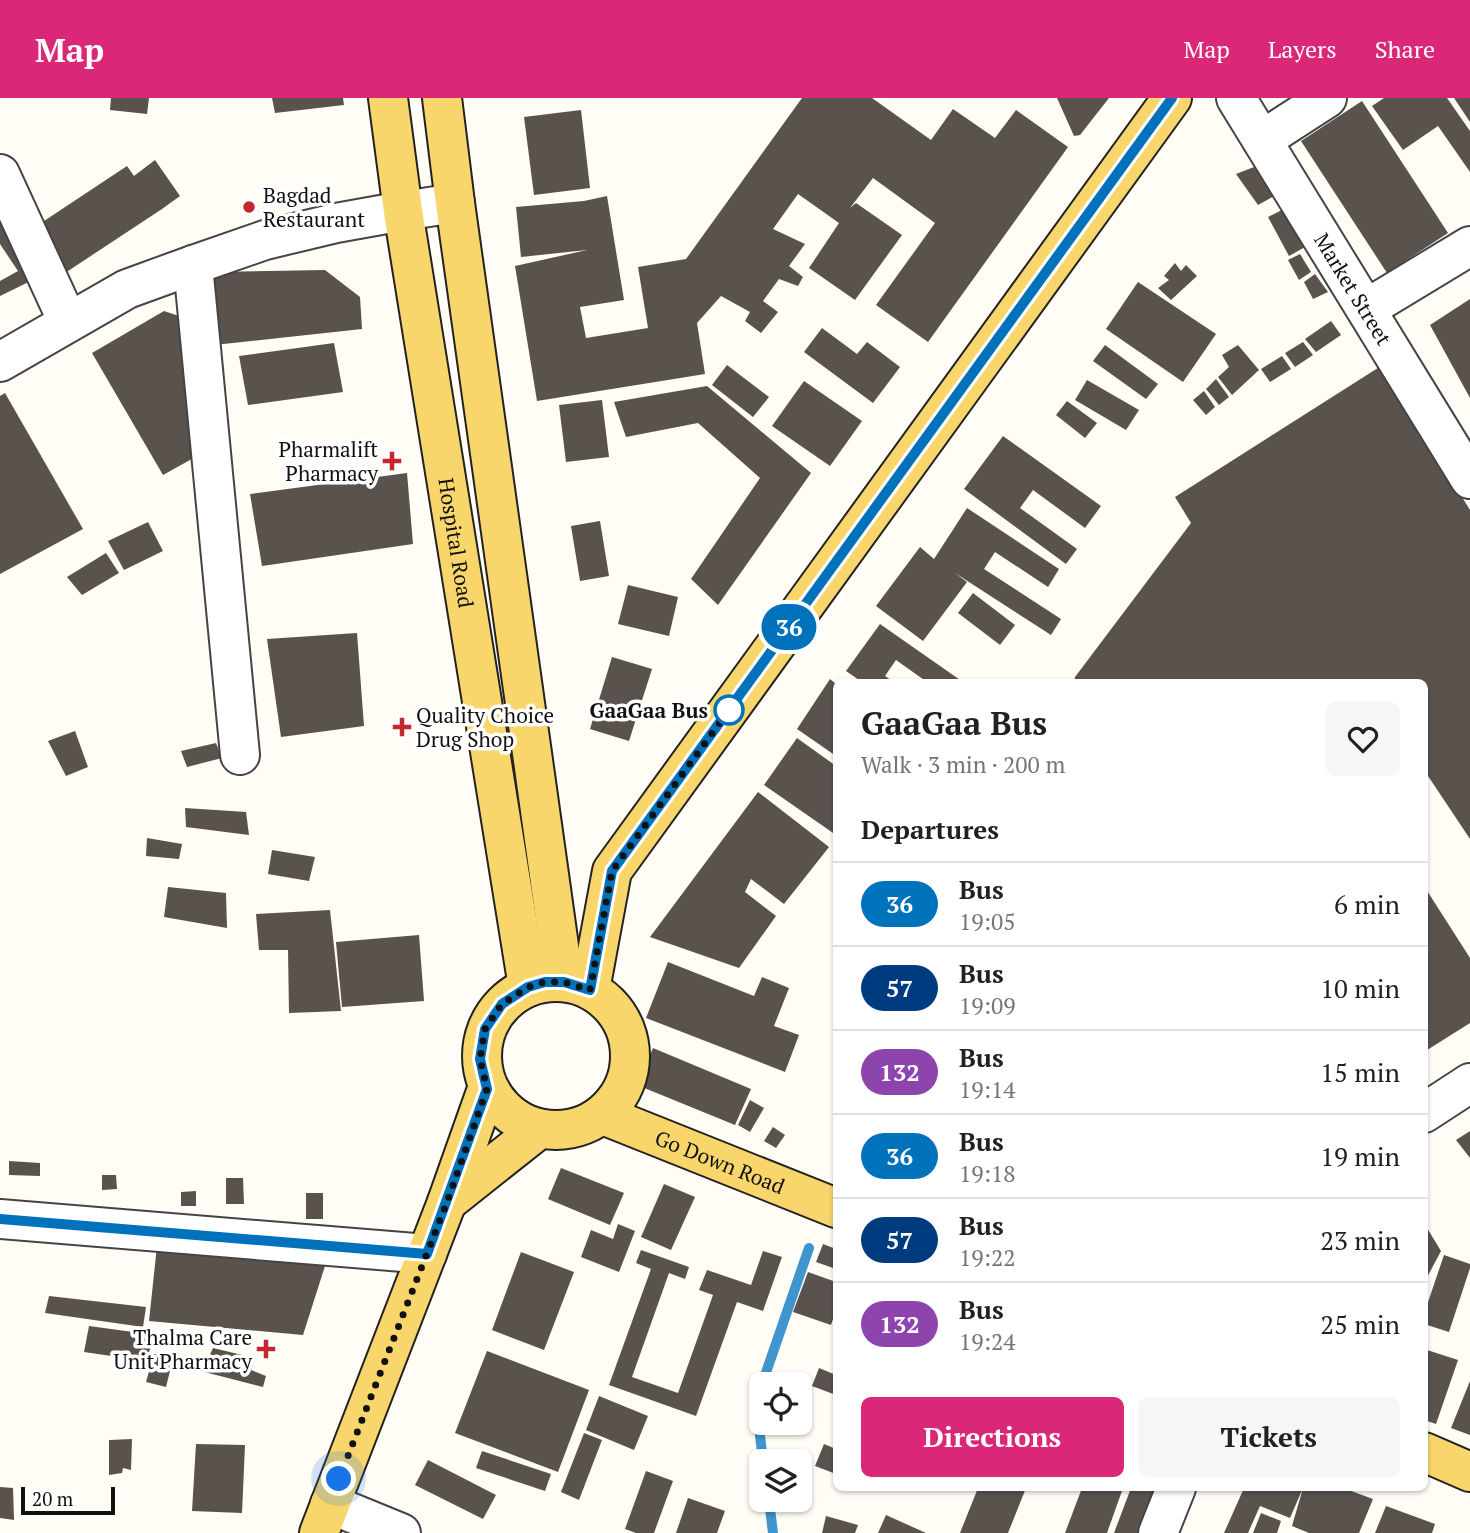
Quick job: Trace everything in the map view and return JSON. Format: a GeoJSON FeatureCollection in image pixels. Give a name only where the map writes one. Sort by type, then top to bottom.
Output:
{"type":"FeatureCollection","features":[{"type":"Feature","properties":{"kind":"main road","name":"Hospital Road"},"geometry":{"type":"LineString","coordinates":[[388,98],[403,211],[560,986]]}},
{"type":"Feature","properties":{"kind":"main road"},"geometry":{"type":"LineString","coordinates":[[442,98],[560,986]]}},
{"type":"Feature","properties":{"kind":"main road"},"geometry":{"type":"LineString","coordinates":[[560,986],[612,871],[1172,98]]}},
{"type":"Feature","properties":{"kind":"main road"},"geometry":{"type":"LineString","coordinates":[[560,986],[613,1008],[627,1034],[631,1063],[622,1091],[603,1115],[572,1129],[538,1129],[508,1115],[487,1089],[480,1059],[485,1029],[502,1004],[560,986]]}},
{"type":"Feature","properties":{"kind":"main road"},"geometry":{"type":"LineString","coordinates":[[324,1518],[447,1202],[487,1089]]}},
{"type":"Feature","properties":{"kind":"main road","name":"Go Down Road"},"geometry":{"type":"LineString","coordinates":[[603,1115],[833,1207]]}},
{"type":"Feature","properties":{"kind":"main road"},"geometry":{"type":"LineString","coordinates":[[447,1202],[538,1129]]}},
{"type":"Feature","properties":{"kind":"main road"},"geometry":{"type":"LineString","coordinates":[[1428,1454],[1470,1472]]}},
{"type":"Feature","properties":{"kind":"street","name":"Market Street"},"geometry":{"type":"LineString","coordinates":[[1236,98],[1470,479]]}},
{"type":"Feature","properties":{"kind":"street"},"geometry":{"type":"LineString","coordinates":[[1262,139],[1327,98]]}},
{"type":"Feature","properties":{"kind":"street"},"geometry":{"type":"LineString","coordinates":[[0,173],[68,322]]}},
{"type":"Feature","properties":{"kind":"street"},"geometry":{"type":"LineString","coordinates":[[0,362],[127,289],[193,265],[265,240],[336,223],[455,203]]}},
{"type":"Feature","properties":{"kind":"street"},"geometry":{"type":"LineString","coordinates":[[1366,309],[1470,246]]}},
{"type":"Feature","properties":{"kind":"street"},"geometry":{"type":"LineString","coordinates":[[193,265],[240,755]]}},
{"type":"Feature","properties":{"kind":"street"},"geometry":{"type":"LineString","coordinates":[[1428,1109],[1470,1083]]}},
{"type":"Feature","properties":{"kind":"street"},"geometry":{"type":"LineString","coordinates":[[0,1219],[427,1254]]}},
{"type":"Feature","properties":{"kind":"street"},"geometry":{"type":"LineString","coordinates":[[1158,1533],[1175,1491]]}},
{"type":"Feature","properties":{"kind":"street"},"geometry":{"type":"LineString","coordinates":[[324,1518],[401,1533]]}},
{"type":"Feature","properties":{"kind":"building"},"geometry":{"type":"Polygon","coordinates":[[[111,98],[149,98],[147,114],[110,110],[111,98]]]}},
{"type":"Feature","properties":{"kind":"building"},"geometry":{"type":"Polygon","coordinates":[[[272,98],[343,98],[344,105],[275,113],[272,98]]]}},
{"type":"Feature","properties":{"kind":"building"},"geometry":{"type":"Polygon","coordinates":[[[802,98],[872,98],[931,140],[953,109],[995,138],[1016,110],[1068,147],[928,342],[876,305],[935,223],[873,178],[850,208],[856,203],[902,235],[855,300],[809,268],[839,223],[798,194],[773,229],[805,244],[789,266],[803,277],[798,286],[779,279],[763,301],[778,312],[761,333],[745,321],[750,312],[721,296],[697,323],[705,374],[537,401],[515,266],[587,250],[521,257],[516,207],[584,201],[607,196],[624,300],[580,307],[586,338],[648,328],[638,267],[686,259],[802,98]]]}},
{"type":"Feature","properties":{"kind":"building"},"geometry":{"type":"Polygon","coordinates":[[[1057,98],[1109,98],[1080,135],[1074,136],[1057,98]]]}},
{"type":"Feature","properties":{"kind":"building"},"geometry":{"type":"Polygon","coordinates":[[[1384,98],[1447,98],[1470,131],[1470,172],[1438,126],[1403,150],[1372,106],[1384,98]]]}},
{"type":"Feature","properties":{"kind":"building"},"geometry":{"type":"Polygon","coordinates":[[[1454,98],[1470,98],[1470,122],[1454,98]]]}},
{"type":"Feature","properties":{"kind":"building"},"geometry":{"type":"Polygon","coordinates":[[[1362,101],[1448,233],[1387,273],[1301,141],[1362,101]]]}},
{"type":"Feature","properties":{"kind":"building"},"geometry":{"type":"Polygon","coordinates":[[[581,110],[590,188],[534,195],[524,117],[581,110]]]}},
{"type":"Feature","properties":{"kind":"building"},"geometry":{"type":"Polygon","coordinates":[[[155,160],[180,196],[65,273],[38,225],[127,166],[134,176],[155,160]]]}},
{"type":"Feature","properties":{"kind":"building"},"geometry":{"type":"Polygon","coordinates":[[[1254,167],[1276,195],[1258,205],[1236,174],[1254,167]]]}},
{"type":"Feature","properties":{"kind":"building"},"geometry":{"type":"Polygon","coordinates":[[[0,206],[41,276],[0,296],[0,281],[18,271],[0,244],[0,206]]]}},
{"type":"Feature","properties":{"kind":"building"},"geometry":{"type":"Polygon","coordinates":[[[1284,209],[1307,246],[1289,256],[1268,217],[1284,209]]]}},
{"type":"Feature","properties":{"kind":"building"},"geometry":{"type":"Polygon","coordinates":[[[1300,254],[1311,272],[1299,280],[1288,260],[1300,254]]]}},
{"type":"Feature","properties":{"kind":"building"},"geometry":{"type":"Polygon","coordinates":[[[1175,263],[1181,271],[1186,265],[1197,276],[1171,300],[1158,288],[1169,280],[1164,276],[1175,263]]]}},
{"type":"Feature","properties":{"kind":"building"},"geometry":{"type":"Polygon","coordinates":[[[325,270],[360,297],[362,329],[214,345],[211,272],[325,270]]]}},
{"type":"Feature","properties":{"kind":"building"},"geometry":{"type":"Polygon","coordinates":[[[1315,274],[1328,292],[1313,299],[1304,282],[1315,274]]]}},
{"type":"Feature","properties":{"kind":"building"},"geometry":{"type":"Polygon","coordinates":[[[1138,282],[1216,334],[1183,382],[1106,329],[1138,282]]]}},
{"type":"Feature","properties":{"kind":"building"},"geometry":{"type":"Polygon","coordinates":[[[1470,299],[1470,398],[1430,325],[1470,299]]]}},
{"type":"Feature","properties":{"kind":"building"},"geometry":{"type":"Polygon","coordinates":[[[164,311],[185,318],[199,455],[163,475],[92,353],[164,311]]]}},
{"type":"Feature","properties":{"kind":"building"},"geometry":{"type":"Polygon","coordinates":[[[1331,321],[1341,335],[1316,352],[1305,339],[1331,321]]]}},
{"type":"Feature","properties":{"kind":"building"},"geometry":{"type":"Polygon","coordinates":[[[822,328],[857,354],[867,342],[900,367],[873,403],[804,352],[822,328]]]}},
{"type":"Feature","properties":{"kind":"building"},"geometry":{"type":"Polygon","coordinates":[[[1303,342],[1313,355],[1295,367],[1285,353],[1303,342]]]}},
{"type":"Feature","properties":{"kind":"building"},"geometry":{"type":"Polygon","coordinates":[[[334,343],[343,392],[248,405],[239,356],[334,343]]]}},
{"type":"Feature","properties":{"kind":"building"},"geometry":{"type":"Polygon","coordinates":[[[1105,345],[1158,384],[1146,399],[1093,361],[1105,345]]]}},
{"type":"Feature","properties":{"kind":"building"},"geometry":{"type":"Polygon","coordinates":[[[1238,345],[1259,370],[1232,395],[1218,377],[1229,367],[1222,355],[1238,345]]]}},
{"type":"Feature","properties":{"kind":"building"},"geometry":{"type":"Polygon","coordinates":[[[1282,356],[1291,369],[1270,382],[1261,369],[1282,356]]]}},
{"type":"Feature","properties":{"kind":"building"},"geometry":{"type":"Polygon","coordinates":[[[727,365],[769,397],[753,417],[712,385],[727,365]]]}},
{"type":"Feature","properties":{"kind":"building"},"geometry":{"type":"Polygon","coordinates":[[[1381,366],[1470,510],[1470,839],[1428,776],[1428,679],[1075,679],[1191,523],[1175,497],[1381,366]]]}},
{"type":"Feature","properties":{"kind":"building"},"geometry":{"type":"Polygon","coordinates":[[[1216,379],[1229,397],[1219,405],[1206,389],[1216,379]]]}},
{"type":"Feature","properties":{"kind":"building"},"geometry":{"type":"Polygon","coordinates":[[[1087,380],[1139,410],[1126,430],[1075,400],[1087,380]]]}},
{"type":"Feature","properties":{"kind":"building"},"geometry":{"type":"Polygon","coordinates":[[[804,381],[862,421],[830,466],[772,426],[804,381]]]}},
{"type":"Feature","properties":{"kind":"building"},"geometry":{"type":"Polygon","coordinates":[[[707,386],[811,473],[718,605],[691,579],[760,478],[698,423],[626,437],[614,402],[707,386]]]}},
{"type":"Feature","properties":{"kind":"building"},"geometry":{"type":"Polygon","coordinates":[[[1204,391],[1215,407],[1206,415],[1193,400],[1204,391]]]}},
{"type":"Feature","properties":{"kind":"building"},"geometry":{"type":"Polygon","coordinates":[[[5,393],[83,529],[0,574],[0,396],[5,393]]]}},
{"type":"Feature","properties":{"kind":"building"},"geometry":{"type":"Polygon","coordinates":[[[602,400],[609,457],[566,462],[559,405],[602,400]]]}},
{"type":"Feature","properties":{"kind":"building"},"geometry":{"type":"Polygon","coordinates":[[[1067,401],[1097,423],[1085,438],[1056,415],[1067,401]]]}},
{"type":"Feature","properties":{"kind":"building"},"geometry":{"type":"Polygon","coordinates":[[[1003,436],[1101,506],[1085,528],[1033,490],[1020,508],[1077,549],[1066,564],[964,489],[1003,436]]]}},
{"type":"Feature","properties":{"kind":"building"},"geometry":{"type":"Polygon","coordinates":[[[407,473],[413,544],[262,566],[250,494],[407,473]]]}},
{"type":"Feature","properties":{"kind":"building"},"geometry":{"type":"Polygon","coordinates":[[[967,508],[1059,569],[1048,587],[995,552],[984,569],[1061,619],[1051,635],[955,573],[967,582],[923,641],[876,606],[920,547],[934,559],[967,508]]]}},
{"type":"Feature","properties":{"kind":"building"},"geometry":{"type":"Polygon","coordinates":[[[600,521],[609,576],[580,581],[571,526],[600,521]]]}},
{"type":"Feature","properties":{"kind":"building"},"geometry":{"type":"Polygon","coordinates":[[[148,522],[163,551],[124,570],[108,541],[148,522]]]}},
{"type":"Feature","properties":{"kind":"building"},"geometry":{"type":"Polygon","coordinates":[[[106,553],[119,573],[82,595],[67,577],[106,553]]]}},
{"type":"Feature","properties":{"kind":"building"},"geometry":{"type":"Polygon","coordinates":[[[628,585],[678,597],[669,636],[618,624],[628,585]]]}},
{"type":"Feature","properties":{"kind":"building"},"geometry":{"type":"Polygon","coordinates":[[[973,593],[1015,625],[1000,645],[958,613],[973,593]]]}},
{"type":"Feature","properties":{"kind":"building"},"geometry":{"type":"Polygon","coordinates":[[[880,624],[959,679],[923,679],[896,660],[885,676],[890,679],[858,679],[846,671],[880,624]]]}},
{"type":"Feature","properties":{"kind":"building"},"geometry":{"type":"Polygon","coordinates":[[[357,633],[364,726],[281,737],[267,639],[357,633]]]}},
{"type":"Feature","properties":{"kind":"building"},"geometry":{"type":"Polygon","coordinates":[[[612,657],[652,669],[629,741],[590,729],[612,657]]]}},
{"type":"Feature","properties":{"kind":"building"},"geometry":{"type":"Polygon","coordinates":[[[830,679],[833,682],[833,754],[797,729],[830,679]]]}},
{"type":"Feature","properties":{"kind":"building"},"geometry":{"type":"Polygon","coordinates":[[[75,731],[88,767],[66,776],[48,741],[75,731]]]}},
{"type":"Feature","properties":{"kind":"building"},"geometry":{"type":"Polygon","coordinates":[[[797,738],[833,764],[833,833],[764,785],[797,738]]]}},
{"type":"Feature","properties":{"kind":"building"},"geometry":{"type":"Polygon","coordinates":[[[216,743],[222,758],[187,767],[181,751],[216,743]]]}},
{"type":"Feature","properties":{"kind":"building"},"geometry":{"type":"Polygon","coordinates":[[[758,792],[829,847],[784,904],[751,879],[745,892],[776,916],[739,968],[650,937],[758,792]]]}},
{"type":"Feature","properties":{"kind":"building"},"geometry":{"type":"Polygon","coordinates":[[[185,808],[246,812],[249,835],[186,827],[185,808]]]}},
{"type":"Feature","properties":{"kind":"building"},"geometry":{"type":"Polygon","coordinates":[[[147,838],[182,844],[179,859],[146,856],[147,838]]]}},
{"type":"Feature","properties":{"kind":"building"},"geometry":{"type":"Polygon","coordinates":[[[272,850],[315,857],[309,881],[268,874],[272,850]]]}},
{"type":"Feature","properties":{"kind":"building"},"geometry":{"type":"Polygon","coordinates":[[[168,887],[226,893],[227,928],[164,917],[168,887]]]}},
{"type":"Feature","properties":{"kind":"building"},"geometry":{"type":"Polygon","coordinates":[[[1428,892],[1470,958],[1470,1023],[1428,1049],[1428,892]]]}},
{"type":"Feature","properties":{"kind":"building"},"geometry":{"type":"Polygon","coordinates":[[[330,910],[341,1011],[289,1013],[288,950],[259,950],[256,914],[330,910]]]}},
{"type":"Feature","properties":{"kind":"building"},"geometry":{"type":"Polygon","coordinates":[[[419,935],[424,1001],[342,1007],[336,942],[419,935]]]}},
{"type":"Feature","properties":{"kind":"building"},"geometry":{"type":"Polygon","coordinates":[[[668,962],[754,996],[762,977],[789,988],[774,1026],[799,1035],[785,1072],[646,1018],[668,962]]]}},
{"type":"Feature","properties":{"kind":"building"},"geometry":{"type":"Polygon","coordinates":[[[653,1048],[751,1089],[735,1125],[637,1085],[653,1048]]]}},
{"type":"Feature","properties":{"kind":"building"},"geometry":{"type":"Polygon","coordinates":[[[750,1100],[764,1108],[750,1132],[738,1125],[750,1100]]]}},
{"type":"Feature","properties":{"kind":"building"},"geometry":{"type":"Polygon","coordinates":[[[773,1127],[785,1135],[776,1148],[764,1141],[773,1127]]]}},
{"type":"Feature","properties":{"kind":"building"},"geometry":{"type":"Polygon","coordinates":[[[1470,1131],[1470,1158],[1456,1140],[1470,1131]]]}},
{"type":"Feature","properties":{"kind":"building"},"geometry":{"type":"Polygon","coordinates":[[[9,1161],[40,1163],[40,1176],[9,1175],[9,1161]]]}},
{"type":"Feature","properties":{"kind":"building"},"geometry":{"type":"Polygon","coordinates":[[[561,1168],[624,1193],[610,1225],[548,1199],[561,1168]]]}},
{"type":"Feature","properties":{"kind":"building"},"geometry":{"type":"Polygon","coordinates":[[[102,1175],[116,1175],[117,1189],[102,1190],[102,1175]]]}},
{"type":"Feature","properties":{"kind":"building"},"geometry":{"type":"Polygon","coordinates":[[[226,1178],[243,1178],[244,1204],[226,1204],[226,1178]]]}},
{"type":"Feature","properties":{"kind":"building"},"geometry":{"type":"Polygon","coordinates":[[[664,1184],[695,1197],[671,1250],[641,1237],[664,1184]]]}},
{"type":"Feature","properties":{"kind":"building"},"geometry":{"type":"Polygon","coordinates":[[[196,1191],[196,1206],[181,1206],[181,1192],[196,1191]]]}},
{"type":"Feature","properties":{"kind":"building"},"geometry":{"type":"Polygon","coordinates":[[[306,1193],[323,1193],[323,1219],[306,1219],[306,1193]]]}},
{"type":"Feature","properties":{"kind":"building"},"geometry":{"type":"Polygon","coordinates":[[[618,1224],[635,1231],[619,1272],[581,1257],[591,1230],[613,1239],[618,1224]]]}},
{"type":"Feature","properties":{"kind":"building"},"geometry":{"type":"Polygon","coordinates":[[[1428,1230],[1441,1251],[1428,1275],[1428,1230]]]}},
{"type":"Feature","properties":{"kind":"building"},"geometry":{"type":"Polygon","coordinates":[[[823,1244],[833,1248],[833,1268],[816,1262],[823,1244]]]}},
{"type":"Feature","properties":{"kind":"building"},"geometry":{"type":"Polygon","coordinates":[[[157,1246],[325,1266],[303,1335],[149,1321],[157,1246]]]}},
{"type":"Feature","properties":{"kind":"building"},"geometry":{"type":"Polygon","coordinates":[[[641,1250],[689,1267],[685,1279],[669,1273],[632,1377],[678,1393],[713,1295],[699,1290],[707,1270],[751,1285],[763,1251],[782,1257],[763,1311],[737,1302],[696,1416],[609,1385],[651,1269],[636,1263],[641,1250]]]}},
{"type":"Feature","properties":{"kind":"building"},"geometry":{"type":"Polygon","coordinates":[[[521,1252],[574,1272],[544,1350],[492,1330],[521,1252]]]}},
{"type":"Feature","properties":{"kind":"building"},"geometry":{"type":"Polygon","coordinates":[[[1444,1255],[1470,1264],[1449,1332],[1428,1325],[1428,1302],[1444,1255]]]}},
{"type":"Feature","properties":{"kind":"building"},"geometry":{"type":"Polygon","coordinates":[[[808,1272],[833,1281],[831,1325],[793,1312],[808,1272]]]}},
{"type":"Feature","properties":{"kind":"building"},"geometry":{"type":"Polygon","coordinates":[[[49,1296],[146,1307],[143,1327],[45,1313],[49,1296]]]}},
{"type":"Feature","properties":{"kind":"building"},"geometry":{"type":"Polygon","coordinates":[[[89,1326],[155,1335],[146,1361],[84,1352],[89,1326]]]}},
{"type":"Feature","properties":{"kind":"building"},"geometry":{"type":"Polygon","coordinates":[[[213,1348],[255,1358],[251,1370],[266,1376],[263,1387],[185,1367],[185,1355],[207,1361],[213,1348]]]}},
{"type":"Feature","properties":{"kind":"building"},"geometry":{"type":"Polygon","coordinates":[[[1428,1350],[1458,1360],[1436,1424],[1428,1421],[1428,1350]]]}},
{"type":"Feature","properties":{"kind":"building"},"geometry":{"type":"Polygon","coordinates":[[[487,1351],[589,1390],[558,1472],[455,1433],[487,1351]]]}},
{"type":"Feature","properties":{"kind":"building"},"geometry":{"type":"Polygon","coordinates":[[[154,1354],[173,1359],[166,1387],[146,1382],[154,1354]]]}},
{"type":"Feature","properties":{"kind":"building"},"geometry":{"type":"Polygon","coordinates":[[[819,1368],[833,1374],[833,1394],[812,1386],[819,1368]]]}},
{"type":"Feature","properties":{"kind":"building"},"geometry":{"type":"Polygon","coordinates":[[[1470,1381],[1470,1435],[1451,1428],[1470,1381]]]}},
{"type":"Feature","properties":{"kind":"building"},"geometry":{"type":"Polygon","coordinates":[[[599,1396],[648,1416],[634,1450],[586,1430],[599,1396]]]}},
{"type":"Feature","properties":{"kind":"building"},"geometry":{"type":"Polygon","coordinates":[[[584,1433],[602,1440],[579,1500],[561,1492],[584,1433]]]}},
{"type":"Feature","properties":{"kind":"building"},"geometry":{"type":"Polygon","coordinates":[[[132,1439],[131,1470],[123,1468],[122,1473],[109,1475],[109,1440],[132,1439]]]}},
{"type":"Feature","properties":{"kind":"building"},"geometry":{"type":"Polygon","coordinates":[[[196,1444],[245,1445],[242,1513],[192,1511],[196,1444]]]}},
{"type":"Feature","properties":{"kind":"building"},"geometry":{"type":"Polygon","coordinates":[[[824,1444],[833,1448],[833,1473],[815,1466],[824,1444]]]}},
{"type":"Feature","properties":{"kind":"building"},"geometry":{"type":"Polygon","coordinates":[[[482,1451],[551,1474],[545,1491],[476,1468],[482,1451]]]}},
{"type":"Feature","properties":{"kind":"building"},"geometry":{"type":"Polygon","coordinates":[[[428,1460],[496,1495],[483,1519],[415,1485],[428,1460]]]}},
{"type":"Feature","properties":{"kind":"building"},"geometry":{"type":"Polygon","coordinates":[[[646,1471],[673,1481],[654,1533],[636,1533],[625,1529],[646,1471]]]}},
{"type":"Feature","properties":{"kind":"building"},"geometry":{"type":"Polygon","coordinates":[[[0,1487],[13,1488],[14,1520],[0,1518],[0,1487]]]}},
{"type":"Feature","properties":{"kind":"building"},"geometry":{"type":"Polygon","coordinates":[[[977,1491],[1025,1491],[1008,1533],[960,1533],[977,1491]]]}},
{"type":"Feature","properties":{"kind":"building"},"geometry":{"type":"Polygon","coordinates":[[[1081,1491],[1122,1491],[1107,1533],[1065,1533],[1081,1491]]]}},
{"type":"Feature","properties":{"kind":"building"},"geometry":{"type":"Polygon","coordinates":[[[1130,1491],[1165,1491],[1150,1533],[1114,1533],[1130,1491]]]}},
{"type":"Feature","properties":{"kind":"building"},"geometry":{"type":"Polygon","coordinates":[[[1243,1491],[1302,1491],[1290,1518],[1260,1506],[1248,1533],[1224,1533],[1243,1491]]]}},
{"type":"Feature","properties":{"kind":"building"},"geometry":{"type":"Polygon","coordinates":[[[1302,1491],[1351,1491],[1373,1499],[1359,1533],[1309,1533],[1292,1526],[1302,1491]]]}},
{"type":"Feature","properties":{"kind":"building"},"geometry":{"type":"Polygon","coordinates":[[[688,1498],[725,1511],[717,1533],[676,1533],[688,1498]]]}},
{"type":"Feature","properties":{"kind":"building"},"geometry":{"type":"Polygon","coordinates":[[[1386,1506],[1435,1524],[1432,1533],[1375,1533],[1386,1506]]]}},
{"type":"Feature","properties":{"kind":"building"},"geometry":{"type":"Polygon","coordinates":[[[1261,1513],[1281,1521],[1277,1533],[1253,1533],[1261,1513]]]}},
{"type":"Feature","properties":{"kind":"building"},"geometry":{"type":"Polygon","coordinates":[[[886,1515],[926,1533],[878,1533],[886,1515]]]}},
{"type":"Feature","properties":{"kind":"building"},"geometry":{"type":"Polygon","coordinates":[[[826,1516],[858,1525],[855,1533],[822,1533],[826,1516]]]}},
{"type":"Feature","properties":{"kind":"waterway"},"geometry":{"type":"LineString","coordinates":[[766,1372],[809,1248]]}},
{"type":"Feature","properties":{"kind":"waterway"},"geometry":{"type":"LineString","coordinates":[[760,1435],[762,1449]]}},
{"type":"Feature","properties":{"kind":"waterway"},"geometry":{"type":"LineString","coordinates":[[770,1512],[773,1533]]}},
{"type":"Feature","properties":{"kind":"bus line","name":"36"},"geometry":{"type":"LineString","coordinates":[[0,1219],[427,1254],[487,1089],[480,1059],[485,1029],[502,1004],[528,987],[545,982],[564,982],[590,990],[612,871],[1172,98]]}},
{"type":"Feature","properties":{"kind":"place","name":"Bagdad Restaurant"},"geometry":{"type":"Point","coordinates":[249,207]}},
{"type":"Feature","properties":{"kind":"place","name":"Pharmalift Pharmacy"},"geometry":{"type":"Point","coordinates":[392,461]}},
{"type":"Feature","properties":{"kind":"place","name":"GaaGaa Bus"},"geometry":{"type":"Point","coordinates":[729,710]}},
{"type":"Feature","properties":{"kind":"place","name":"Quality Choice Drug Shop"},"geometry":{"type":"Point","coordinates":[402,727]}},
{"type":"Feature","properties":{"kind":"place","name":"Thalma Care Unit Pharmacy"},"geometry":{"type":"Point","coordinates":[266,1349]}},
{"type":"Feature","properties":{"kind":"route"},"geometry":{"type":"LineString","coordinates":[[339,1479],[447,1202],[487,1089],[480,1059],[485,1029],[502,1004],[528,987],[545,982],[564,982],[590,990],[612,871],[729,710]]}}]}
